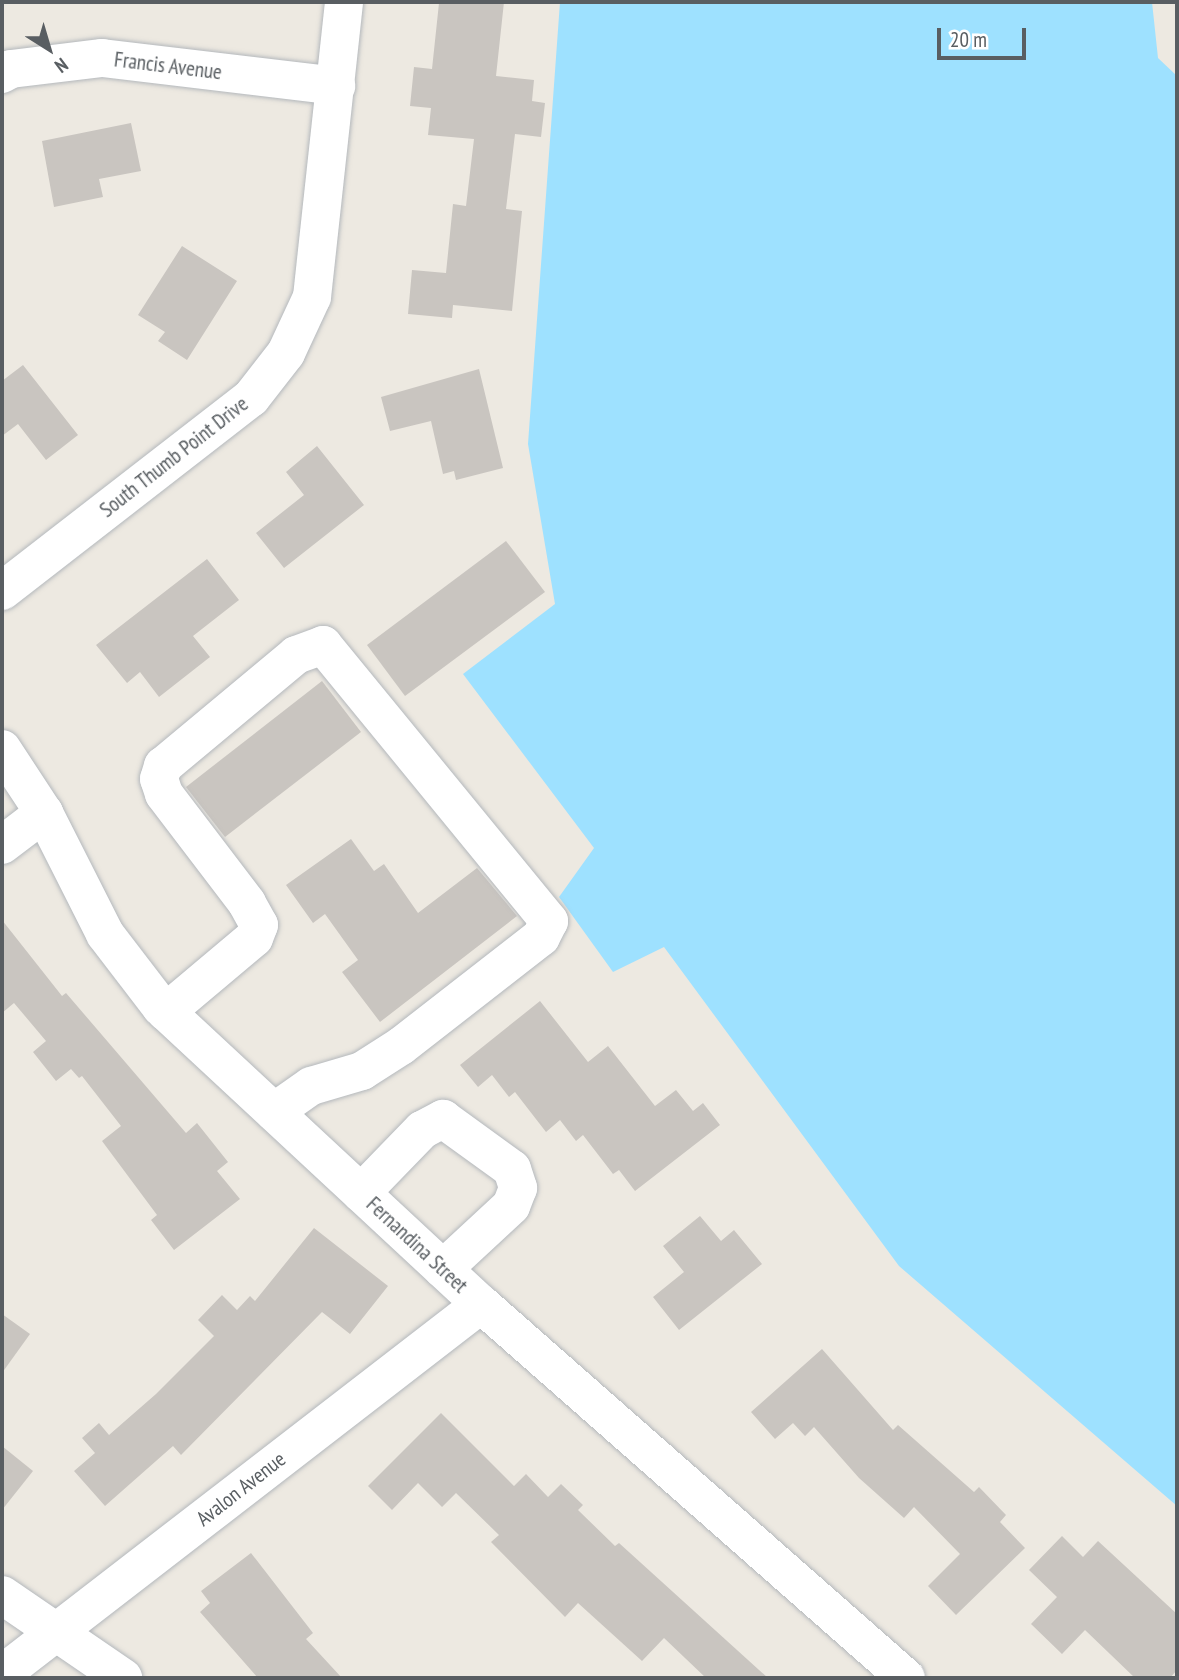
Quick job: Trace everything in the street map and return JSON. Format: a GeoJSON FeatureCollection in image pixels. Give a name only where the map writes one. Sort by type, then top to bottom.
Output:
{"type":"FeatureCollection","features":[{"type":"Feature","properties":{"kind":"street","name":"South Thumb Point Drive"},"geometry":{"type":"LineString","coordinates":[[2,591],[251,398],[286,353],[312,297],[344,2]]}},
{"type":"Feature","properties":{"kind":"street","name":"Francis Avenue"},"geometry":{"type":"LineString","coordinates":[[2,74],[11,69],[102,58],[336,86]]}},
{"type":"Feature","properties":{"kind":"street"},"geometry":{"type":"LineString","coordinates":[[166,1012],[254,938],[259,925],[247,903],[164,794],[159,779],[163,766],[296,655],[323,645],[549,921],[541,937],[401,1046],[362,1071],[312,1086],[274,1112]]}},
{"type":"Feature","properties":{"kind":"street","name":"Fernandina Street"},"geometry":{"type":"LineString","coordinates":[[2,749],[44,813],[105,934],[166,1012],[481,1304],[906,1678]]}},
{"type":"Feature","properties":{"kind":"street"},"geometry":{"type":"LineString","coordinates":[[2,845],[44,813]]}},
{"type":"Feature","properties":{"kind":"street"},"geometry":{"type":"LineString","coordinates":[[361,1193],[422,1130],[443,1119],[512,1170],[518,1188],[511,1206],[443,1269]]}},
{"type":"Feature","properties":{"kind":"street","name":"Avalon Avenue"},"geometry":{"type":"LineString","coordinates":[[2,1674],[481,1304]]}},
{"type":"Feature","properties":{"kind":"street"},"geometry":{"type":"LineString","coordinates":[[2,1595],[123,1678]]}},
{"type":"Feature","properties":{"kind":"water"},"geometry":{"type":"Polygon","coordinates":[[[560,2],[1152,2],[1158,58],[1177,76],[1177,1506],[899,1266],[664,947],[613,972],[559,897],[594,848],[463,674],[555,604],[528,444],[560,2]]]}},
{"type":"Feature","properties":{"kind":"building"},"geometry":{"type":"Polygon","coordinates":[[[504,2],[496,76],[534,80],[532,101],[545,103],[541,137],[515,134],[506,209],[522,211],[512,311],[453,305],[452,318],[408,314],[412,270],[446,273],[453,204],[466,206],[474,139],[428,135],[431,108],[410,106],[414,67],[432,69],[439,3],[504,2]]]}},
{"type":"Feature","properties":{"kind":"building"},"geometry":{"type":"Polygon","coordinates":[[[131,123],[141,171],[99,179],[103,197],[54,207],[42,141],[131,123]]]}},
{"type":"Feature","properties":{"kind":"building"},"geometry":{"type":"Polygon","coordinates":[[[182,246],[237,281],[187,360],[158,341],[165,332],[138,315],[182,246]]]}},
{"type":"Feature","properties":{"kind":"building"},"geometry":{"type":"Polygon","coordinates":[[[23,365],[78,435],[46,460],[18,424],[2,436],[2,381],[23,365]]]}},
{"type":"Feature","properties":{"kind":"building"},"geometry":{"type":"Polygon","coordinates":[[[479,369],[503,468],[456,480],[454,471],[443,474],[431,421],[390,431],[381,397],[479,369]]]}},
{"type":"Feature","properties":{"kind":"building"},"geometry":{"type":"Polygon","coordinates":[[[317,446],[364,505],[284,568],[256,533],[304,495],[286,472],[317,446]]]}},
{"type":"Feature","properties":{"kind":"building"},"geometry":{"type":"Polygon","coordinates":[[[506,541],[545,592],[405,696],[367,645],[506,541]]]}},
{"type":"Feature","properties":{"kind":"building"},"geometry":{"type":"Polygon","coordinates":[[[207,559],[239,600],[193,636],[210,657],[159,697],[140,672],[127,683],[96,645],[207,559]]]}},
{"type":"Feature","properties":{"kind":"building"},"geometry":{"type":"Polygon","coordinates":[[[322,681],[361,732],[225,837],[186,787],[322,681]]]}},
{"type":"Feature","properties":{"kind":"building"},"geometry":{"type":"Polygon","coordinates":[[[351,839],[374,871],[384,864],[418,913],[477,868],[517,916],[380,1022],[342,972],[358,960],[325,914],[313,923],[286,885],[351,839]]]}},
{"type":"Feature","properties":{"kind":"building"},"geometry":{"type":"Polygon","coordinates":[[[2,920],[62,996],[66,993],[186,1133],[197,1123],[228,1162],[217,1171],[240,1199],[174,1250],[151,1220],[157,1215],[102,1141],[121,1126],[82,1076],[79,1078],[71,1069],[56,1081],[33,1052],[46,1041],[14,1003],[2,1013],[2,920]]]}},
{"type":"Feature","properties":{"kind":"building"},"geometry":{"type":"Polygon","coordinates":[[[540,1001],[588,1062],[608,1046],[655,1106],[676,1090],[693,1111],[703,1103],[720,1125],[635,1191],[619,1170],[613,1174],[583,1135],[576,1141],[560,1120],[546,1132],[515,1092],[509,1097],[492,1075],[478,1087],[460,1065],[540,1001]]]}},
{"type":"Feature","properties":{"kind":"building"},"geometry":{"type":"Polygon","coordinates":[[[700,1216],[721,1241],[734,1230],[762,1264],[679,1330],[653,1297],[684,1272],[663,1246],[700,1216]]]}},
{"type":"Feature","properties":{"kind":"building"},"geometry":{"type":"Polygon","coordinates":[[[314,1228],[388,1286],[350,1334],[322,1312],[181,1455],[173,1446],[105,1506],[74,1471],[95,1453],[82,1438],[99,1423],[109,1435],[156,1394],[214,1336],[198,1320],[222,1295],[237,1310],[250,1296],[255,1301],[314,1228]]]}},
{"type":"Feature","properties":{"kind":"building"},"geometry":{"type":"Polygon","coordinates":[[[2,1314],[30,1334],[2,1373],[2,1314]]]}},
{"type":"Feature","properties":{"kind":"building"},"geometry":{"type":"Polygon","coordinates":[[[822,1349],[893,1430],[898,1425],[974,1492],[979,1487],[1006,1515],[1000,1522],[1025,1548],[956,1615],[928,1586],[960,1554],[914,1507],[904,1518],[859,1478],[814,1427],[805,1436],[793,1423],[775,1439],[751,1412],[822,1349]]]}},
{"type":"Feature","properties":{"kind":"building"},"geometry":{"type":"Polygon","coordinates":[[[441,1413],[514,1486],[526,1474],[548,1497],[561,1484],[583,1505],[578,1510],[615,1546],[619,1543],[768,1678],[706,1678],[664,1638],[642,1661],[578,1603],[565,1617],[491,1542],[499,1535],[456,1493],[442,1507],[418,1483],[392,1510],[368,1486],[441,1413]]]}},
{"type":"Feature","properties":{"kind":"building"},"geometry":{"type":"Polygon","coordinates":[[[2,1446],[33,1471],[2,1510],[2,1446]]]}},
{"type":"Feature","properties":{"kind":"building"},"geometry":{"type":"Polygon","coordinates":[[[1062,1536],[1083,1557],[1098,1541],[1177,1614],[1177,1670],[1170,1678],[1135,1678],[1085,1630],[1062,1654],[1031,1624],[1057,1597],[1029,1570],[1062,1536]]]}},
{"type":"Feature","properties":{"kind":"building"},"geometry":{"type":"Polygon","coordinates":[[[251,1553],[313,1633],[306,1639],[342,1678],[258,1678],[200,1612],[210,1603],[201,1591],[251,1553]]]}}]}
